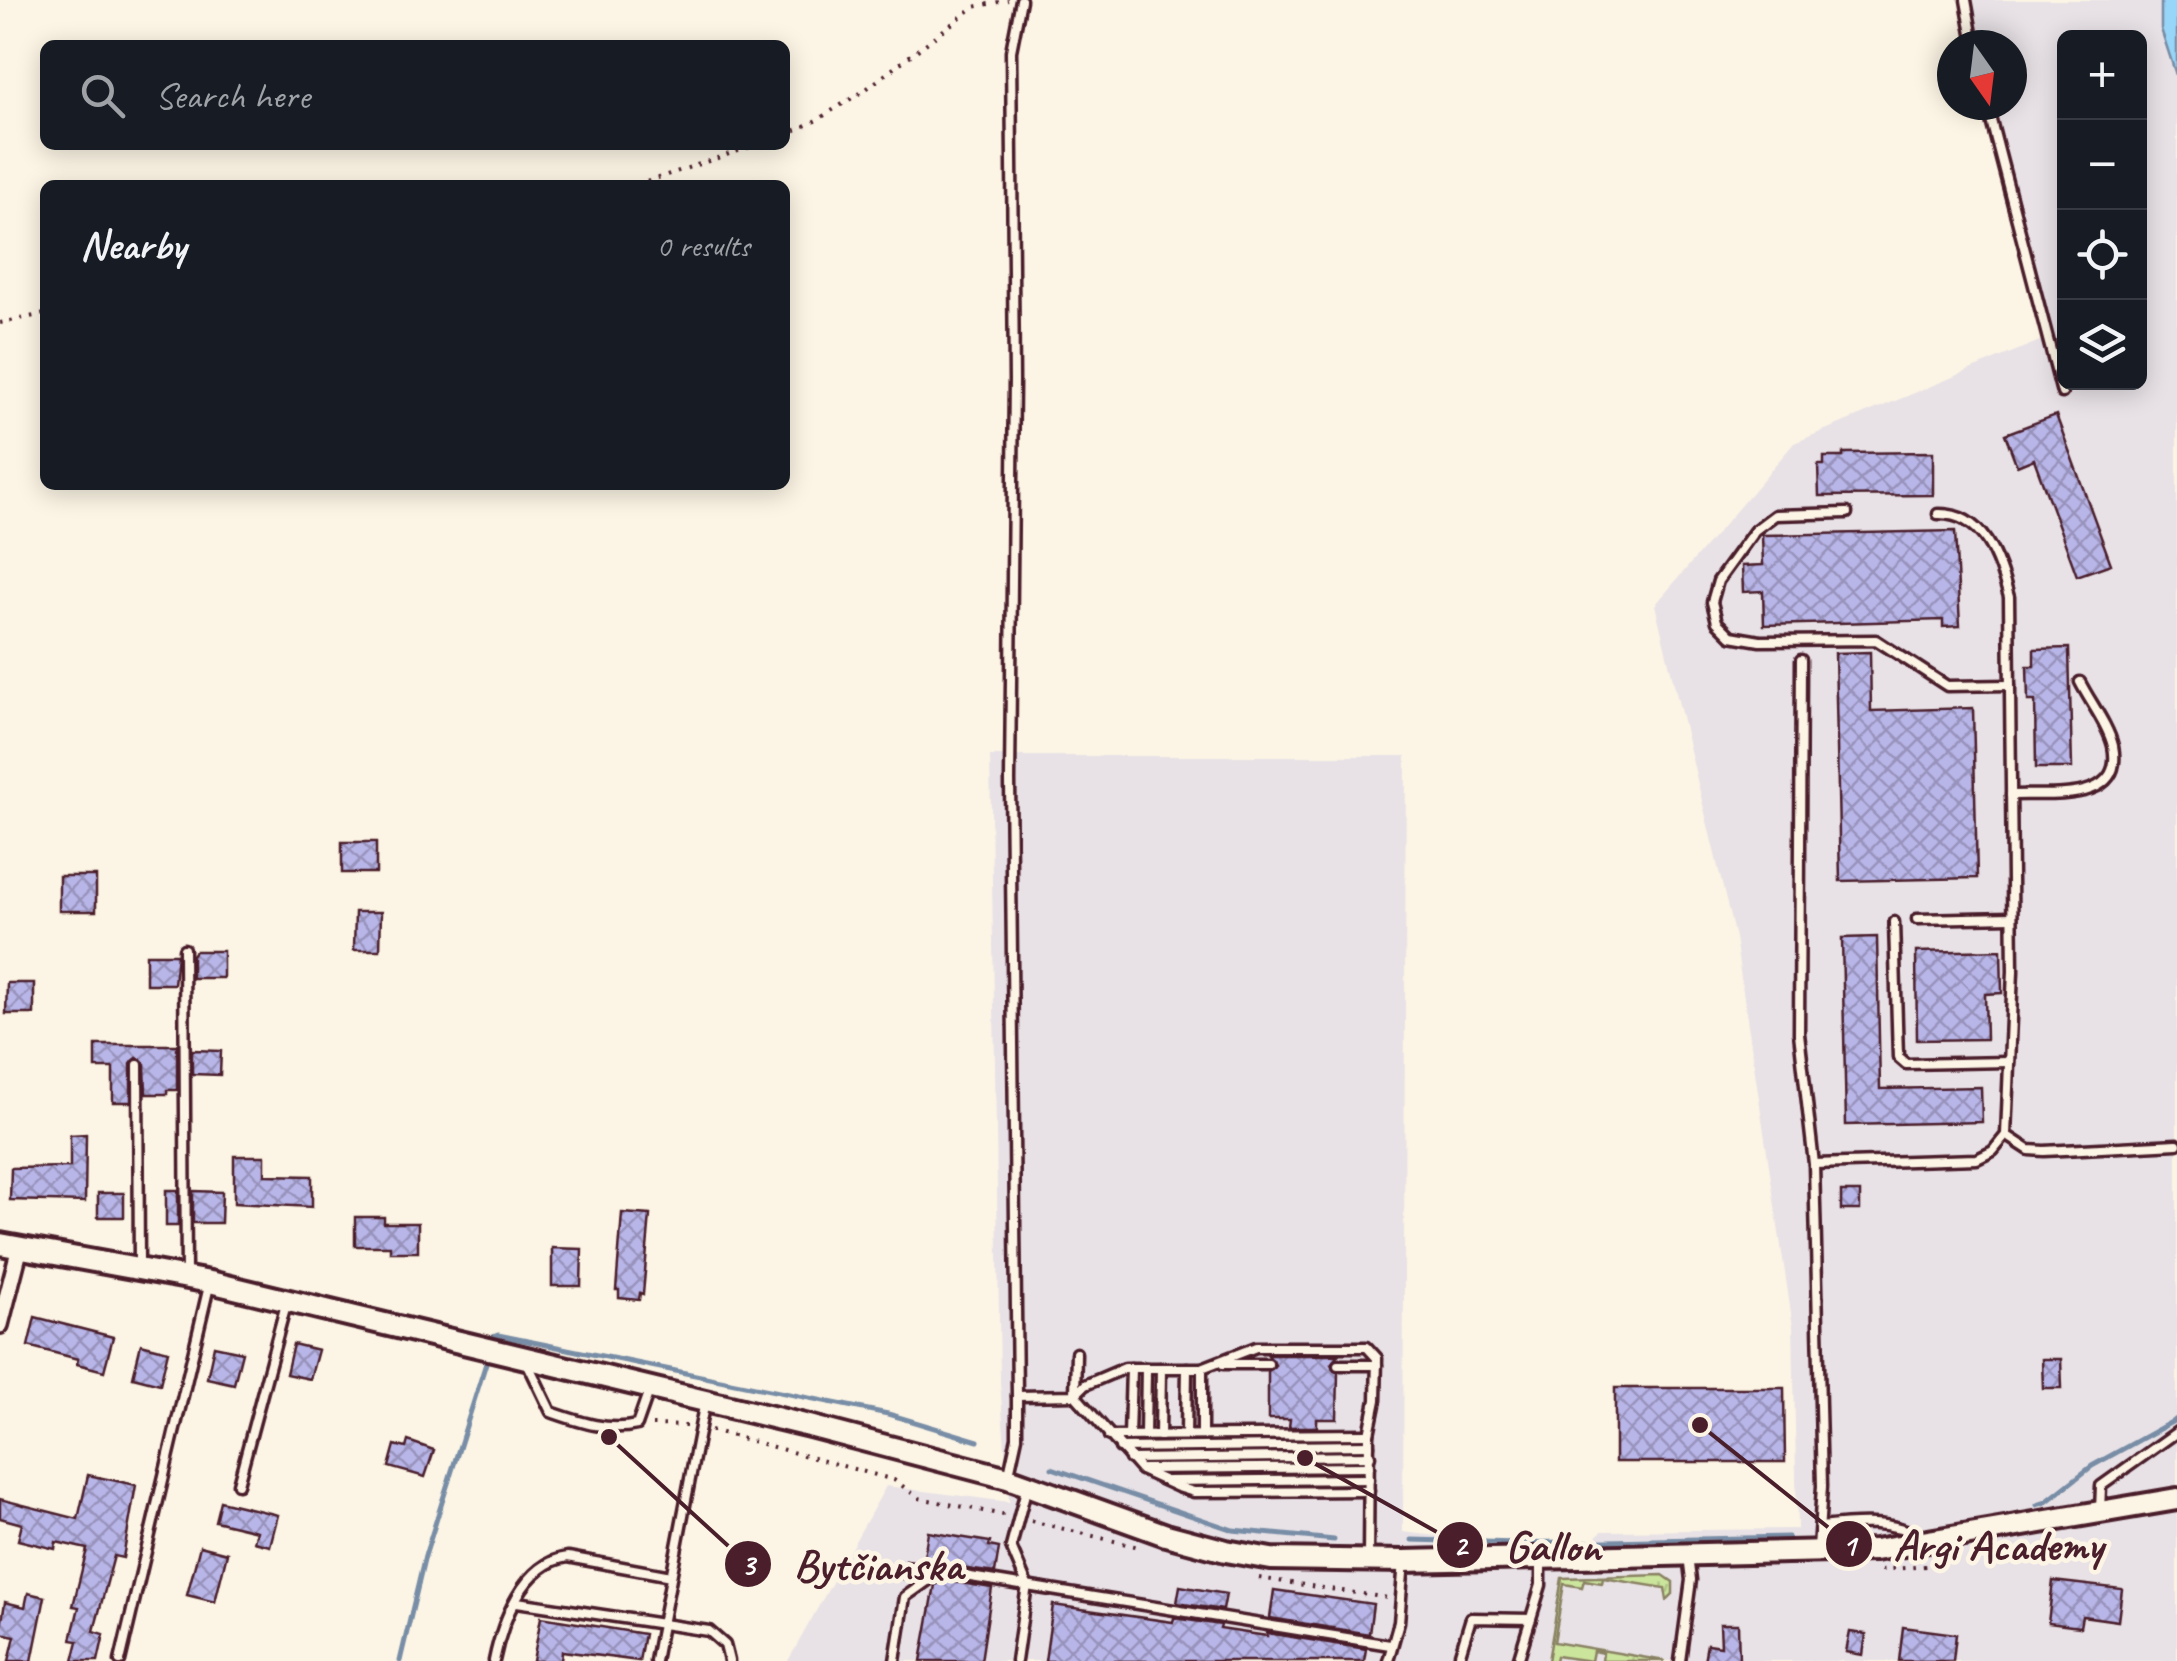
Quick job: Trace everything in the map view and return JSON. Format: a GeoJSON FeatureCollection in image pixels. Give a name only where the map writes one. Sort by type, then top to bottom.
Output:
{"type":"FeatureCollection","features":[{"type":"Feature","properties":{"kind":"main road"},"geometry":{"type":"LineString","coordinates":[[10,1246],[186,1276],[650,1387],[1018,1481],[1166,1535],[1226,1552],[1271,1559],[1368,1562],[1817,1553],[1931,1543],[2177,1499]]}},
{"type":"Feature","properties":{"kind":"street"},"geometry":{"type":"LineString","coordinates":[[0,1325],[10,1246]]}},
{"type":"Feature","properties":{"kind":"lane"},"geometry":{"type":"LineString","coordinates":[[1016,1661],[1027,1586],[1012,1547],[1018,1481],[1010,781],[1014,380],[1011,51],[1021,0]]}},
{"type":"Feature","properties":{"kind":"lane"},"geometry":{"type":"LineString","coordinates":[[1966,0],[1971,30]]}},
{"type":"Feature","properties":{"kind":"lane"},"geometry":{"type":"LineString","coordinates":[[1991,120],[2062,393]]}},
{"type":"Feature","properties":{"kind":"lane"},"geometry":{"type":"LineString","coordinates":[[1847,513],[1775,515],[1755,530],[1718,581],[1712,602],[1717,622],[1731,636],[1760,641],[1876,640],[1947,686],[2010,685]]}},
{"type":"Feature","properties":{"kind":"lane"},"geometry":{"type":"LineString","coordinates":[[1814,1164],[1977,1159],[1994,1151],[2006,1135],[2012,917],[2009,597],[1999,563],[1978,526],[1956,513],[1938,514]]}},
{"type":"Feature","properties":{"kind":"lane"},"geometry":{"type":"LineString","coordinates":[[1800,660],[1799,1032],[1814,1164],[1820,1355],[1817,1553]]}},
{"type":"Feature","properties":{"kind":"lane"},"geometry":{"type":"LineString","coordinates":[[2011,795],[2088,791],[2104,785],[2113,774],[2113,746],[2080,682]]}},
{"type":"Feature","properties":{"kind":"lane"},"geometry":{"type":"LineString","coordinates":[[1917,918],[2012,917]]}},
{"type":"Feature","properties":{"kind":"lane"},"geometry":{"type":"LineString","coordinates":[[1894,922],[1898,1057],[1906,1064],[2009,1062]]}},
{"type":"Feature","properties":{"kind":"lane"},"geometry":{"type":"LineString","coordinates":[[184,949],[186,1276]]}},
{"type":"Feature","properties":{"kind":"lane"},"geometry":{"type":"LineString","coordinates":[[138,1065],[139,1268]]}},
{"type":"Feature","properties":{"kind":"lane"},"geometry":{"type":"LineString","coordinates":[[2006,1135],[2028,1150],[2044,1151],[2177,1144]]}},
{"type":"Feature","properties":{"kind":"lane"},"geometry":{"type":"LineString","coordinates":[[120,1661],[210,1282]]}},
{"type":"Feature","properties":{"kind":"lane"},"geometry":{"type":"LineString","coordinates":[[238,1484],[287,1300]]}},
{"type":"Feature","properties":{"kind":"lane"},"geometry":{"type":"LineString","coordinates":[[1017,1396],[1075,1395],[1084,1385],[1112,1372],[1131,1368],[1202,1368],[1256,1347],[1367,1347],[1377,1361],[1376,1400],[1369,1434],[1368,1562]]}},
{"type":"Feature","properties":{"kind":"lane"},"geometry":{"type":"LineString","coordinates":[[1076,1353],[1075,1395],[1141,1470],[1194,1492],[1369,1490]]}},
{"type":"Feature","properties":{"kind":"lane"},"geometry":{"type":"LineString","coordinates":[[526,1358],[551,1412],[584,1424],[619,1429],[637,1425],[650,1387]]}},
{"type":"Feature","properties":{"kind":"lane"},"geometry":{"type":"LineString","coordinates":[[1338,1365],[1377,1361]]}},
{"type":"Feature","properties":{"kind":"lane"},"geometry":{"type":"LineString","coordinates":[[1218,1364],[1268,1364]]}},
{"type":"Feature","properties":{"kind":"lane"},"geometry":{"type":"LineString","coordinates":[[1129,1436],[1131,1368]]}},
{"type":"Feature","properties":{"kind":"lane"},"geometry":{"type":"LineString","coordinates":[[1144,1436],[1146,1368]]}},
{"type":"Feature","properties":{"kind":"lane"},"geometry":{"type":"LineString","coordinates":[[1160,1368],[1160,1436]]}},
{"type":"Feature","properties":{"kind":"lane"},"geometry":{"type":"LineString","coordinates":[[1186,1368],[1186,1436]]}},
{"type":"Feature","properties":{"kind":"lane"},"geometry":{"type":"LineString","coordinates":[[1202,1368],[1202,1436]]}},
{"type":"Feature","properties":{"kind":"lane"},"geometry":{"type":"LineString","coordinates":[[655,1661],[705,1401]]}},
{"type":"Feature","properties":{"kind":"lane"},"geometry":{"type":"LineString","coordinates":[[2100,1510],[2101,1486],[2177,1432]]}},
{"type":"Feature","properties":{"kind":"lane"},"geometry":{"type":"LineString","coordinates":[[1108,1436],[1369,1434]]}},
{"type":"Feature","properties":{"kind":"lane"},"geometry":{"type":"LineString","coordinates":[[1120,1448],[1370,1451]]}},
{"type":"Feature","properties":{"kind":"lane"},"geometry":{"type":"LineString","coordinates":[[1130,1460],[1370,1451]]}},
{"type":"Feature","properties":{"kind":"lane"},"geometry":{"type":"LineString","coordinates":[[1141,1470],[1369,1467]]}},
{"type":"Feature","properties":{"kind":"lane"},"geometry":{"type":"LineString","coordinates":[[1166,1481],[1369,1478]]}},
{"type":"Feature","properties":{"kind":"lane"},"geometry":{"type":"LineString","coordinates":[[1820,1527],[1900,1526],[1931,1543]]}},
{"type":"Feature","properties":{"kind":"lane"},"geometry":{"type":"LineString","coordinates":[[1680,1661],[1690,1580],[1688,1555]]}},
{"type":"Feature","properties":{"kind":"lane"},"geometry":{"type":"LineString","coordinates":[[494,1661],[501,1628],[537,1569],[552,1560],[568,1557],[671,1576]]}},
{"type":"Feature","properties":{"kind":"lane"},"geometry":{"type":"LineString","coordinates":[[1518,1661],[1542,1586],[1541,1559]]}},
{"type":"Feature","properties":{"kind":"lane"},"geometry":{"type":"LineString","coordinates":[[1388,1661],[1399,1622],[1404,1561]]}},
{"type":"Feature","properties":{"kind":"lane"},"geometry":{"type":"LineString","coordinates":[[895,1661],[905,1596],[940,1572],[1390,1644]]}},
{"type":"Feature","properties":{"kind":"lane"},"geometry":{"type":"LineString","coordinates":[[516,1602],[709,1631],[725,1645],[730,1661]]}},
{"type":"Feature","properties":{"kind":"lane"},"geometry":{"type":"LineString","coordinates":[[1460,1654],[1470,1618],[1531,1620]]}},
{"type":"Feature","properties":{"kind":"path"},"geometry":{"type":"LineString","coordinates":[[790,132],[865,90],[974,7],[1008,0]]}},
{"type":"Feature","properties":{"kind":"path"},"geometry":{"type":"LineString","coordinates":[[652,180],[741,150]]}},
{"type":"Feature","properties":{"kind":"path"},"geometry":{"type":"LineString","coordinates":[[0,323],[40,315]]}},
{"type":"Feature","properties":{"kind":"path"},"geometry":{"type":"LineString","coordinates":[[637,1425],[700,1427],[894,1480],[919,1498],[1017,1518]]}},
{"type":"Feature","properties":{"kind":"path"},"geometry":{"type":"LineString","coordinates":[[1876,1570],[1926,1566]]}},
{"type":"Feature","properties":{"kind":"shaded area"},"geometry":{"type":"Polygon","coordinates":[[[1961,0],[2161,0],[2161,29],[2177,78],[2177,1661],[788,1661],[886,1486],[1009,1502],[1000,1382],[990,756],[1406,756],[1403,1532],[1577,1552],[1602,1531],[1797,1529],[1793,1327],[1735,938],[1655,605],[1794,443],[2042,340],[1986,120],[2027,120],[2027,30],[1965,30],[1961,0]]]}},
{"type":"Feature","properties":{"kind":"green space"},"geometry":{"type":"Polygon","coordinates":[[[1663,1575],[1673,1582],[1673,1594],[1667,1600],[1665,1588],[1603,1578],[1602,1583],[1584,1580],[1582,1587],[1564,1584],[1554,1642],[1665,1661],[1602,1661],[1603,1653],[1593,1651],[1591,1661],[1556,1656],[1555,1661],[1548,1661],[1562,1578],[1663,1575]]]}},
{"type":"Feature","properties":{"kind":"water"},"geometry":{"type":"Polygon","coordinates":[[[2161,0],[2177,0],[2177,78],[2161,29],[2161,0]]]}},
{"type":"Feature","properties":{"kind":"building"},"geometry":{"type":"Polygon","coordinates":[[[2056,415],[2111,564],[2077,576],[2034,459],[2017,466],[2005,434],[2056,415]]]}},
{"type":"Feature","properties":{"kind":"building"},"geometry":{"type":"Polygon","coordinates":[[[1933,452],[1933,495],[1819,496],[1818,465],[1824,465],[1824,457],[1843,457],[1843,453],[1933,452]]]}},
{"type":"Feature","properties":{"kind":"building"},"geometry":{"type":"Polygon","coordinates":[[[1955,531],[1960,626],[1943,627],[1943,620],[1764,625],[1763,591],[1743,592],[1742,566],[1763,565],[1762,535],[1955,531]]]}},
{"type":"Feature","properties":{"kind":"building"},"geometry":{"type":"Polygon","coordinates":[[[2069,648],[2072,768],[2036,768],[2035,701],[2028,701],[2027,666],[2034,666],[2034,649],[2069,648]]]}},
{"type":"Feature","properties":{"kind":"building"},"geometry":{"type":"Polygon","coordinates":[[[1870,652],[1871,711],[1973,708],[1977,878],[1840,881],[1835,653],[1870,652]]]}},
{"type":"Feature","properties":{"kind":"building"},"geometry":{"type":"Polygon","coordinates":[[[342,842],[376,842],[376,873],[342,873],[342,842]]]}},
{"type":"Feature","properties":{"kind":"building"},"geometry":{"type":"Polygon","coordinates":[[[59,876],[96,876],[96,911],[59,911],[59,876]]]}},
{"type":"Feature","properties":{"kind":"building"},"geometry":{"type":"Polygon","coordinates":[[[355,912],[381,912],[380,950],[354,950],[355,912]]]}},
{"type":"Feature","properties":{"kind":"building"},"geometry":{"type":"Polygon","coordinates":[[[1877,937],[1880,1089],[1981,1087],[1982,1122],[1846,1125],[1842,938],[1877,937]]]}},
{"type":"Feature","properties":{"kind":"building"},"geometry":{"type":"Polygon","coordinates":[[[2001,950],[2002,993],[1985,994],[1986,1039],[1917,1040],[1916,952],[2001,950]]]}},
{"type":"Feature","properties":{"kind":"building"},"geometry":{"type":"Polygon","coordinates":[[[195,951],[223,951],[223,978],[192,978],[195,951]]]}},
{"type":"Feature","properties":{"kind":"building"},"geometry":{"type":"Polygon","coordinates":[[[146,954],[177,954],[174,984],[146,984],[146,954]]]}},
{"type":"Feature","properties":{"kind":"building"},"geometry":{"type":"Polygon","coordinates":[[[7,983],[34,983],[34,1014],[6,1014],[7,983]]]}},
{"type":"Feature","properties":{"kind":"building"},"geometry":{"type":"Polygon","coordinates":[[[96,1045],[177,1045],[177,1090],[146,1094],[145,1064],[137,1058],[131,1064],[131,1102],[113,1102],[113,1068],[96,1068],[96,1045]]]}},
{"type":"Feature","properties":{"kind":"building"},"geometry":{"type":"Polygon","coordinates":[[[192,1050],[221,1051],[220,1075],[192,1074],[192,1050]]]}},
{"type":"Feature","properties":{"kind":"building"},"geometry":{"type":"Polygon","coordinates":[[[86,1134],[85,1202],[10,1200],[11,1168],[70,1167],[70,1135],[86,1134]]]}},
{"type":"Feature","properties":{"kind":"building"},"geometry":{"type":"Polygon","coordinates":[[[234,1156],[265,1156],[265,1175],[312,1176],[312,1207],[234,1203],[234,1156]]]}},
{"type":"Feature","properties":{"kind":"building"},"geometry":{"type":"Polygon","coordinates":[[[166,1190],[178,1190],[178,1226],[166,1226],[166,1190]]]}},
{"type":"Feature","properties":{"kind":"building"},"geometry":{"type":"Polygon","coordinates":[[[193,1191],[222,1192],[221,1223],[193,1223],[193,1191]]]}},
{"type":"Feature","properties":{"kind":"building"},"geometry":{"type":"Polygon","coordinates":[[[1841,1192],[1860,1192],[1860,1210],[1841,1210],[1841,1192]]]}},
{"type":"Feature","properties":{"kind":"building"},"geometry":{"type":"Polygon","coordinates":[[[98,1193],[124,1193],[124,1217],[98,1217],[98,1193]]]}},
{"type":"Feature","properties":{"kind":"building"},"geometry":{"type":"Polygon","coordinates":[[[622,1213],[650,1215],[643,1294],[640,1293],[639,1300],[619,1298],[616,1290],[622,1213]]]}},
{"type":"Feature","properties":{"kind":"building"},"geometry":{"type":"Polygon","coordinates":[[[355,1217],[384,1217],[384,1223],[418,1223],[418,1252],[390,1252],[390,1246],[355,1246],[355,1217]]]}},
{"type":"Feature","properties":{"kind":"building"},"geometry":{"type":"Polygon","coordinates":[[[552,1248],[582,1249],[581,1286],[552,1286],[552,1248]]]}},
{"type":"Feature","properties":{"kind":"building"},"geometry":{"type":"Polygon","coordinates":[[[35,1317],[113,1337],[104,1371],[77,1364],[78,1359],[28,1346],[35,1317]]]}},
{"type":"Feature","properties":{"kind":"building"},"geometry":{"type":"Polygon","coordinates":[[[141,1344],[168,1351],[160,1384],[133,1377],[141,1344]]]}},
{"type":"Feature","properties":{"kind":"building"},"geometry":{"type":"Polygon","coordinates":[[[293,1344],[318,1350],[310,1379],[286,1374],[293,1344]]]}},
{"type":"Feature","properties":{"kind":"building"},"geometry":{"type":"Polygon","coordinates":[[[214,1346],[242,1352],[234,1384],[207,1378],[214,1346]]]}},
{"type":"Feature","properties":{"kind":"building"},"geometry":{"type":"Polygon","coordinates":[[[1268,1355],[1338,1355],[1331,1364],[1338,1372],[1337,1419],[1317,1419],[1317,1427],[1289,1427],[1290,1419],[1268,1419],[1268,1371],[1275,1365],[1268,1355]]]}},
{"type":"Feature","properties":{"kind":"building"},"geometry":{"type":"Polygon","coordinates":[[[2042,1359],[2061,1359],[2062,1388],[2043,1388],[2042,1359]]]}},
{"type":"Feature","properties":{"kind":"building"},"geometry":{"type":"Polygon","coordinates":[[[1615,1388],[1784,1388],[1785,1462],[1615,1462],[1615,1388]]]}},
{"type":"Feature","properties":{"kind":"building"},"geometry":{"type":"Polygon","coordinates":[[[408,1441],[434,1450],[425,1477],[389,1467],[395,1445],[406,1448],[408,1441]]]}},
{"type":"Feature","properties":{"kind":"building"},"geometry":{"type":"Polygon","coordinates":[[[88,1475],[136,1485],[123,1558],[114,1556],[94,1631],[104,1634],[98,1661],[73,1661],[78,1641],[71,1640],[79,1607],[73,1606],[87,1549],[56,1542],[55,1549],[18,1540],[22,1524],[0,1518],[0,1499],[78,1519],[88,1475]]]}},
{"type":"Feature","properties":{"kind":"building"},"geometry":{"type":"Polygon","coordinates":[[[220,1501],[278,1515],[270,1546],[254,1542],[257,1531],[215,1521],[220,1501]]]}},
{"type":"Feature","properties":{"kind":"building"},"geometry":{"type":"Polygon","coordinates":[[[928,1532],[990,1542],[989,1546],[999,1548],[995,1573],[940,1565],[914,1581],[903,1579],[906,1561],[923,1563],[928,1532]]]}},
{"type":"Feature","properties":{"kind":"building"},"geometry":{"type":"Polygon","coordinates":[[[200,1546],[227,1553],[215,1602],[187,1595],[200,1546]]]}},
{"type":"Feature","properties":{"kind":"building"},"geometry":{"type":"Polygon","coordinates":[[[942,1580],[992,1588],[981,1661],[921,1661],[935,1585],[942,1580]]]}},
{"type":"Feature","properties":{"kind":"building"},"geometry":{"type":"Polygon","coordinates":[[[2053,1581],[2122,1589],[2118,1621],[2082,1616],[2080,1627],[2048,1623],[2053,1581]]]}},
{"type":"Feature","properties":{"kind":"building"},"geometry":{"type":"Polygon","coordinates":[[[1180,1586],[1226,1594],[1223,1610],[1177,1603],[1180,1586]]]}},
{"type":"Feature","properties":{"kind":"building"},"geometry":{"type":"Polygon","coordinates":[[[1274,1590],[1373,1604],[1369,1634],[1270,1618],[1274,1590]]]}},
{"type":"Feature","properties":{"kind":"building"},"geometry":{"type":"Polygon","coordinates":[[[28,1593],[45,1597],[32,1661],[9,1661],[15,1636],[0,1633],[5,1602],[25,1607],[28,1593]]]}},
{"type":"Feature","properties":{"kind":"building"},"geometry":{"type":"Polygon","coordinates":[[[1053,1605],[1173,1622],[1174,1618],[1221,1625],[1220,1629],[1366,1649],[1364,1661],[1045,1661],[1053,1605]]]}},
{"type":"Feature","properties":{"kind":"building"},"geometry":{"type":"Polygon","coordinates":[[[541,1617],[644,1634],[639,1661],[562,1651],[561,1661],[533,1661],[541,1617]]]}},
{"type":"Feature","properties":{"kind":"building"},"geometry":{"type":"Polygon","coordinates":[[[1720,1624],[1738,1624],[1739,1661],[1704,1661],[1707,1644],[1721,1646],[1720,1624]]]}},
{"type":"Feature","properties":{"kind":"building"},"geometry":{"type":"Polygon","coordinates":[[[1903,1627],[1956,1634],[1953,1661],[1899,1661],[1903,1627]]]}},
{"type":"Feature","properties":{"kind":"building"},"geometry":{"type":"Polygon","coordinates":[[[1850,1632],[1866,1634],[1863,1655],[1846,1652],[1850,1632]]]}},
{"type":"Feature","properties":{"kind":"waterway"},"geometry":{"type":"LineString","coordinates":[[493,1337],[888,1414],[978,1441]]}},
{"type":"Feature","properties":{"kind":"waterway"},"geometry":{"type":"LineString","coordinates":[[400,1661],[425,1556],[486,1363]]}},
{"type":"Feature","properties":{"kind":"waterway"},"geometry":{"type":"LineString","coordinates":[[2037,1505],[2092,1466],[2177,1419]]}},
{"type":"Feature","properties":{"kind":"waterway"},"geometry":{"type":"LineString","coordinates":[[1052,1468],[1233,1530],[1334,1540]]}},
{"type":"Feature","properties":{"kind":"waterway"},"geometry":{"type":"LineString","coordinates":[[1412,1540],[1518,1543],[1788,1537]]}},
{"type":"Feature","properties":{"kind":"place","name":"Argi Academy"},"geometry":{"type":"Point","coordinates":[1700,1425]}},
{"type":"Feature","properties":{"kind":"place","name":"Bytčianska"},"geometry":{"type":"Point","coordinates":[609,1437]}},
{"type":"Feature","properties":{"kind":"place","name":"Gallon"},"geometry":{"type":"Point","coordinates":[1305,1458]}}]}
